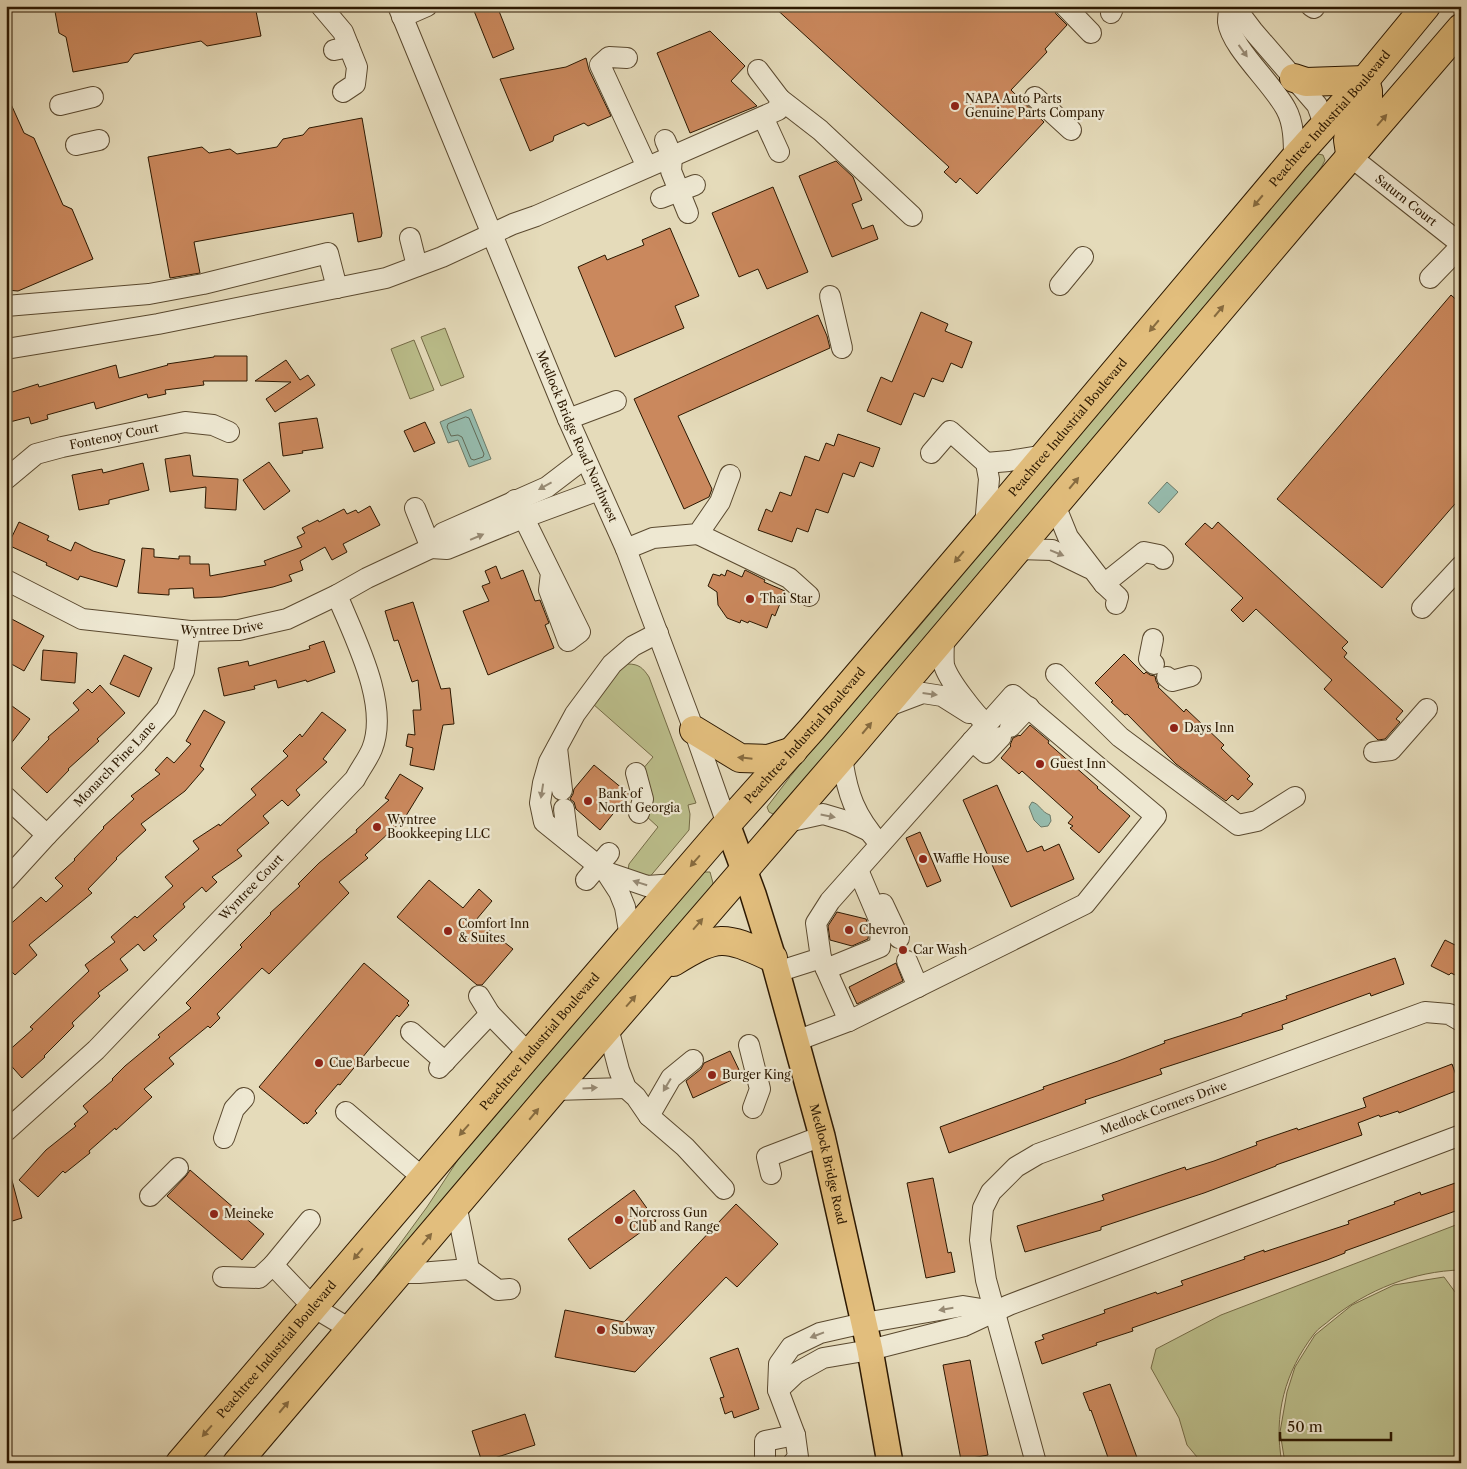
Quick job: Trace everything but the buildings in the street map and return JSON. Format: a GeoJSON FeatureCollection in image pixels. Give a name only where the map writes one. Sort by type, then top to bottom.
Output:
{"type":"FeatureCollection","features":[{"type":"Feature","properties":{"kind":"highway","name":"Peachtree Industrial Boulevard"},"geometry":{"type":"LineString","coordinates":[[180,1463],[727,824],[793,751],[1294,159],[1365,80],[1426,6]]}},
{"type":"Feature","properties":{"kind":"highway"},"geometry":{"type":"LineString","coordinates":[[237,1463],[456,1204],[787,822],[1306,208],[1461,28]]}},
{"type":"Feature","properties":{"kind":"highway"},"geometry":{"type":"LineString","coordinates":[[1294,78],[1306,82],[1365,80],[1368,100],[1349,133],[1350,157]]}},
{"type":"Feature","properties":{"kind":"highway"},"geometry":{"type":"LineString","coordinates":[[1306,208],[1302,196],[1329,156],[1331,149],[1324,124]]}},
{"type":"Feature","properties":{"kind":"highway"},"geometry":{"type":"LineString","coordinates":[[694,730],[740,758],[768,759],[793,751]]}},
{"type":"Feature","properties":{"kind":"highway"},"geometry":{"type":"LineString","coordinates":[[655,974],[693,950],[714,940],[731,941],[775,965]]}},
{"type":"Feature","properties":{"kind":"main road","name":"Medlock Bridge Road Northwest"},"geometry":{"type":"LineString","coordinates":[[727,824],[744,871]]}},
{"type":"Feature","properties":{"kind":"main road","name":"Medlock Bridge Road"},"geometry":{"type":"LineString","coordinates":[[744,871],[775,965],[822,1136],[870,1350],[890,1463]]}},
{"type":"Feature","properties":{"kind":"street"},"geometry":{"type":"LineString","coordinates":[[321,6],[344,32],[341,49],[357,67],[354,84],[343,92]]}},
{"type":"Feature","properties":{"kind":"street"},"geometry":{"type":"LineString","coordinates":[[400,11],[427,6]]}},
{"type":"Feature","properties":{"kind":"street"},"geometry":{"type":"LineString","coordinates":[[1065,6],[1091,33]]}},
{"type":"Feature","properties":{"kind":"street"},"geometry":{"type":"LineString","coordinates":[[1230,6],[1228,21],[1232,36],[1288,111],[1294,142],[1294,159]]}},
{"type":"Feature","properties":{"kind":"street"},"geometry":{"type":"LineString","coordinates":[[1234,6],[1317,106],[1324,124]]}},
{"type":"Feature","properties":{"kind":"street"},"geometry":{"type":"LineString","coordinates":[[1311,6],[1314,8],[1315,6]]}},
{"type":"Feature","properties":{"kind":"street","name":"Medlock Bridge Road Northwest"},"geometry":{"type":"LineString","coordinates":[[400,11],[568,420],[626,549],[727,824]]}},
{"type":"Feature","properties":{"kind":"street"},"geometry":{"type":"LineString","coordinates":[[627,58],[609,57],[600,65],[647,168]]}},
{"type":"Feature","properties":{"kind":"street"},"geometry":{"type":"LineString","coordinates":[[758,70],[780,99],[820,130],[912,216]]}},
{"type":"Feature","properties":{"kind":"street"},"geometry":{"type":"LineString","coordinates":[[60,106],[93,97]]}},
{"type":"Feature","properties":{"kind":"street"},"geometry":{"type":"LineString","coordinates":[[1035,97],[1072,130]]}},
{"type":"Feature","properties":{"kind":"street"},"geometry":{"type":"LineString","coordinates":[[6,349],[158,324],[386,278],[492,235],[647,168],[669,148],[763,117],[778,110],[780,99]]}},
{"type":"Feature","properties":{"kind":"street"},"geometry":{"type":"LineString","coordinates":[[763,117],[779,152]]}},
{"type":"Feature","properties":{"kind":"street"},"geometry":{"type":"LineString","coordinates":[[76,144],[100,140]]}},
{"type":"Feature","properties":{"kind":"street"},"geometry":{"type":"LineString","coordinates":[[669,148],[671,171],[688,213]]}},
{"type":"Feature","properties":{"kind":"street","name":"Saturn Court"},"geometry":{"type":"LineString","coordinates":[[1350,157],[1461,245]]}},
{"type":"Feature","properties":{"kind":"street"},"geometry":{"type":"LineString","coordinates":[[410,238],[416,266]]}},
{"type":"Feature","properties":{"kind":"street"},"geometry":{"type":"LineString","coordinates":[[1430,278],[1461,245]]}},
{"type":"Feature","properties":{"kind":"street"},"geometry":{"type":"LineString","coordinates":[[6,306],[149,294],[203,284],[328,253],[337,288]]}},
{"type":"Feature","properties":{"kind":"street"},"geometry":{"type":"LineString","coordinates":[[1060,286],[1083,257]]}},
{"type":"Feature","properties":{"kind":"street"},"geometry":{"type":"LineString","coordinates":[[830,296],[842,348]]}},
{"type":"Feature","properties":{"kind":"street"},"geometry":{"type":"LineString","coordinates":[[568,420],[616,401]]}},
{"type":"Feature","properties":{"kind":"street","name":"Fontenoy Court"},"geometry":{"type":"LineString","coordinates":[[6,479],[36,454],[62,447],[185,422],[213,425],[229,432]]}},
{"type":"Feature","properties":{"kind":"street"},"geometry":{"type":"LineString","coordinates":[[931,453],[950,431],[986,463],[989,480],[985,526]]}},
{"type":"Feature","properties":{"kind":"street"},"geometry":{"type":"LineString","coordinates":[[986,463],[1045,455]]}},
{"type":"Feature","properties":{"kind":"street","name":"Wyntree Drive"},"geometry":{"type":"LineString","coordinates":[[519,509],[585,458]]}},
{"type":"Feature","properties":{"kind":"street"},"geometry":{"type":"LineString","coordinates":[[626,549],[652,538],[678,545],[698,534],[720,502],[730,475]]}},
{"type":"Feature","properties":{"kind":"street","name":"Wyntree Drive"},"geometry":{"type":"LineString","coordinates":[[6,580],[82,619],[190,631],[239,630],[287,619],[431,548],[443,533],[519,509],[599,490]]}},
{"type":"Feature","properties":{"kind":"street"},"geometry":{"type":"LineString","coordinates":[[1055,505],[1068,537],[1099,577],[1118,597],[1116,604]]}},
{"type":"Feature","properties":{"kind":"street"},"geometry":{"type":"LineString","coordinates":[[415,508],[431,548]]}},
{"type":"Feature","properties":{"kind":"street"},"geometry":{"type":"LineString","coordinates":[[519,509],[551,573]]}},
{"type":"Feature","properties":{"kind":"street"},"geometry":{"type":"LineString","coordinates":[[698,534],[789,578],[809,596]]}},
{"type":"Feature","properties":{"kind":"street"},"geometry":{"type":"LineString","coordinates":[[1018,549],[1052,550],[1099,577]]}},
{"type":"Feature","properties":{"kind":"street"},"geometry":{"type":"LineString","coordinates":[[1099,577],[1144,552],[1159,555],[1163,559]]}},
{"type":"Feature","properties":{"kind":"street"},"geometry":{"type":"LineString","coordinates":[[1422,608],[1461,566]]}},
{"type":"Feature","properties":{"kind":"street","name":"Wyntree Court"},"geometry":{"type":"LineString","coordinates":[[6,1131],[96,1050],[355,779],[373,748],[378,717],[371,680],[337,595]]}},
{"type":"Feature","properties":{"kind":"street","name":"Monarch Pine Lane"},"geometry":{"type":"LineString","coordinates":[[6,880],[166,709],[184,671],[190,631]]}},
{"type":"Feature","properties":{"kind":"street"},"geometry":{"type":"LineString","coordinates":[[630,937],[625,907],[619,892],[600,868],[544,822],[540,803],[547,769],[575,714],[612,664],[633,646],[658,633]]}},
{"type":"Feature","properties":{"kind":"street"},"geometry":{"type":"LineString","coordinates":[[944,637],[944,665],[955,686],[972,707],[993,726]]}},
{"type":"Feature","properties":{"kind":"street"},"geometry":{"type":"LineString","coordinates":[[1153,639],[1149,659],[1172,682],[1191,676]]}},
{"type":"Feature","properties":{"kind":"street"},"geometry":{"type":"LineString","coordinates":[[1056,674],[1120,737],[1238,825],[1258,821],[1295,797]]}},
{"type":"Feature","properties":{"kind":"street"},"geometry":{"type":"LineString","coordinates":[[884,707],[923,693],[942,696],[993,726]]}},
{"type":"Feature","properties":{"kind":"street"},"geometry":{"type":"LineString","coordinates":[[796,1041],[848,1021],[1085,904],[1156,816],[1014,694],[993,726],[972,741],[874,837],[861,866],[830,901],[816,923],[824,963],[848,1021]]}},
{"type":"Feature","properties":{"kind":"street"},"geometry":{"type":"LineString","coordinates":[[1374,752],[1390,750],[1427,709]]}},
{"type":"Feature","properties":{"kind":"street"},"geometry":{"type":"LineString","coordinates":[[557,748],[568,841]]}},
{"type":"Feature","properties":{"kind":"street"},"geometry":{"type":"LineString","coordinates":[[842,757],[846,788],[857,813],[874,837]]}},
{"type":"Feature","properties":{"kind":"street"},"geometry":{"type":"LineString","coordinates":[[636,773],[642,799],[639,813]]}},
{"type":"Feature","properties":{"kind":"street"},"geometry":{"type":"LineString","coordinates":[[6,797],[47,835]]}},
{"type":"Feature","properties":{"kind":"street"},"geometry":{"type":"LineString","coordinates":[[787,822],[823,814],[850,822],[874,837]]}},
{"type":"Feature","properties":{"kind":"street"},"geometry":{"type":"LineString","coordinates":[[861,866],[899,938]]}},
{"type":"Feature","properties":{"kind":"street"},"geometry":{"type":"LineString","coordinates":[[775,965],[824,963],[880,947],[881,924],[861,866]]}},
{"type":"Feature","properties":{"kind":"street"},"geometry":{"type":"LineString","coordinates":[[600,868],[647,886],[676,884]]}},
{"type":"Feature","properties":{"kind":"street"},"geometry":{"type":"LineString","coordinates":[[907,961],[918,987]]}},
{"type":"Feature","properties":{"kind":"street"},"geometry":{"type":"LineString","coordinates":[[479,996],[490,1014],[529,1054]]}},
{"type":"Feature","properties":{"kind":"street","name":"Medlock Corners Drive"},"geometry":{"type":"LineString","coordinates":[[1036,1463],[986,1280],[980,1240],[983,1208],[991,1192],[1016,1167],[1038,1154],[1425,1012],[1449,1014],[1461,1022]]}},
{"type":"Feature","properties":{"kind":"street"},"geometry":{"type":"LineString","coordinates":[[411,1032],[442,1065],[490,1014]]}},
{"type":"Feature","properties":{"kind":"street"},"geometry":{"type":"LineString","coordinates":[[608,1028],[619,1070],[626,1088],[636,1096],[649,1116],[685,1147],[724,1189]]}},
{"type":"Feature","properties":{"kind":"street"},"geometry":{"type":"LineString","coordinates":[[750,1045],[760,1089],[753,1108]]}},
{"type":"Feature","properties":{"kind":"street"},"geometry":{"type":"LineString","coordinates":[[649,1116],[671,1078],[693,1060]]}},
{"type":"Feature","properties":{"kind":"street"},"geometry":{"type":"LineString","coordinates":[[554,1090],[626,1088]]}},
{"type":"Feature","properties":{"kind":"street"},"geometry":{"type":"LineString","coordinates":[[224,1138],[234,1109],[244,1098]]}},
{"type":"Feature","properties":{"kind":"street"},"geometry":{"type":"LineString","coordinates":[[346,1112],[373,1144],[423,1178]]}},
{"type":"Feature","properties":{"kind":"street"},"geometry":{"type":"LineString","coordinates":[[778,1390],[796,1373],[823,1358],[870,1350],[964,1326],[994,1310],[1461,1135]]}},
{"type":"Feature","properties":{"kind":"street"},"geometry":{"type":"LineString","coordinates":[[771,1174],[767,1157],[822,1136]]}},
{"type":"Feature","properties":{"kind":"street"},"geometry":{"type":"LineString","coordinates":[[150,1196],[178,1168]]}},
{"type":"Feature","properties":{"kind":"street"},"geometry":{"type":"LineString","coordinates":[[456,1204],[469,1268],[498,1290],[510,1289]]}},
{"type":"Feature","properties":{"kind":"street"},"geometry":{"type":"LineString","coordinates":[[223,1277],[259,1278],[273,1265],[310,1220]]}},
{"type":"Feature","properties":{"kind":"street"},"geometry":{"type":"LineString","coordinates":[[273,1265],[313,1307],[350,1329]]}},
{"type":"Feature","properties":{"kind":"street"},"geometry":{"type":"LineString","coordinates":[[398,1273],[469,1268]]}},
{"type":"Feature","properties":{"kind":"street"},"geometry":{"type":"LineString","coordinates":[[792,1463],[798,1457],[795,1435],[778,1390],[779,1364],[791,1347],[820,1333],[864,1323],[963,1306],[994,1310]]}},
{"type":"Feature","properties":{"kind":"street"},"geometry":{"type":"LineString","coordinates":[[765,1463],[765,1441],[795,1435]]}},
{"type":"Feature","properties":{"kind":"green space"},"geometry":{"type":"Polygon","coordinates":[[[1318,154],[1323,155],[1325,160],[1294,205],[777,816],[769,812],[767,807],[790,777],[939,603],[971,563],[991,531],[1299,171],[1318,154]]]}},
{"type":"Feature","properties":{"kind":"green space"},"geometry":{"type":"Polygon","coordinates":[[[445,328],[464,377],[441,386],[421,337],[445,328]]]}},
{"type":"Feature","properties":{"kind":"green space"},"geometry":{"type":"Polygon","coordinates":[[[414,340],[434,390],[410,399],[391,349],[414,340]]]}},
{"type":"Feature","properties":{"kind":"green space"},"geometry":{"type":"Polygon","coordinates":[[[628,664],[640,667],[649,677],[696,803],[688,805],[690,814],[689,830],[648,879],[628,870],[629,864],[658,827],[645,815],[642,770],[653,757],[593,704],[621,668],[628,664]]]}},
{"type":"Feature","properties":{"kind":"green space"},"geometry":{"type":"Polygon","coordinates":[[[701,872],[710,872],[713,883],[712,889],[364,1293],[427,1207],[465,1149],[701,872]]]}},
{"type":"Feature","properties":{"kind":"green space"},"geometry":{"type":"Polygon","coordinates":[[[1461,1223],[1461,1270],[1426,1274],[1392,1284],[1360,1299],[1314,1334],[1296,1363],[1284,1395],[1279,1428],[1282,1463],[1202,1463],[1187,1445],[1179,1418],[1151,1368],[1156,1349],[1221,1315],[1461,1223]]]}},
{"type":"Feature","properties":{"kind":"green space"},"geometry":{"type":"Polygon","coordinates":[[[1444,1277],[1461,1300],[1461,1463],[1285,1463],[1280,1432],[1287,1392],[1295,1367],[1315,1335],[1352,1305],[1394,1285],[1444,1277]]]}},
{"type":"Feature","properties":{"kind":"water"},"geometry":{"type":"Polygon","coordinates":[[[471,409],[491,459],[469,467],[458,440],[448,443],[440,422],[471,409]]]}},
{"type":"Feature","properties":{"kind":"water"},"geometry":{"type":"Polygon","coordinates":[[[1167,482],[1178,492],[1159,513],[1148,503],[1167,482]]]}},
{"type":"Feature","properties":{"kind":"water"},"geometry":{"type":"Polygon","coordinates":[[[1032,802],[1050,815],[1051,821],[1048,826],[1041,827],[1034,820],[1029,807],[1032,802]]]}},
{"type":"Feature","properties":{"kind":"place","name":"NAPA Auto Parts Genuine Parts Company"},"geometry":{"type":"Point","coordinates":[955,106]}},
{"type":"Feature","properties":{"kind":"place","name":"Thai Star"},"geometry":{"type":"Point","coordinates":[750,599]}},
{"type":"Feature","properties":{"kind":"place","name":"Days Inn"},"geometry":{"type":"Point","coordinates":[1174,728]}},
{"type":"Feature","properties":{"kind":"place","name":"Guest Inn"},"geometry":{"type":"Point","coordinates":[1040,764]}},
{"type":"Feature","properties":{"kind":"place","name":"Bank of North Georgia"},"geometry":{"type":"Point","coordinates":[588,801]}},
{"type":"Feature","properties":{"kind":"place","name":"Wyntree Bookkeeping LLC"},"geometry":{"type":"Point","coordinates":[377,827]}},
{"type":"Feature","properties":{"kind":"place","name":"Waffle House"},"geometry":{"type":"Point","coordinates":[923,859]}},
{"type":"Feature","properties":{"kind":"place","name":"Chevron"},"geometry":{"type":"Point","coordinates":[849,930]}},
{"type":"Feature","properties":{"kind":"place","name":"Comfort Inn & Suites"},"geometry":{"type":"Point","coordinates":[448,931]}},
{"type":"Feature","properties":{"kind":"place","name":"Car Wash"},"geometry":{"type":"Point","coordinates":[903,950]}},
{"type":"Feature","properties":{"kind":"place","name":"Cue Barbecue"},"geometry":{"type":"Point","coordinates":[319,1063]}},
{"type":"Feature","properties":{"kind":"place","name":"Burger King"},"geometry":{"type":"Point","coordinates":[712,1075]}},
{"type":"Feature","properties":{"kind":"place","name":"Meineke"},"geometry":{"type":"Point","coordinates":[214,1214]}},
{"type":"Feature","properties":{"kind":"place","name":"Norcross Gun Club and Range"},"geometry":{"type":"Point","coordinates":[619,1220]}},
{"type":"Feature","properties":{"kind":"place","name":"Subway"},"geometry":{"type":"Point","coordinates":[601,1330]}}]}
